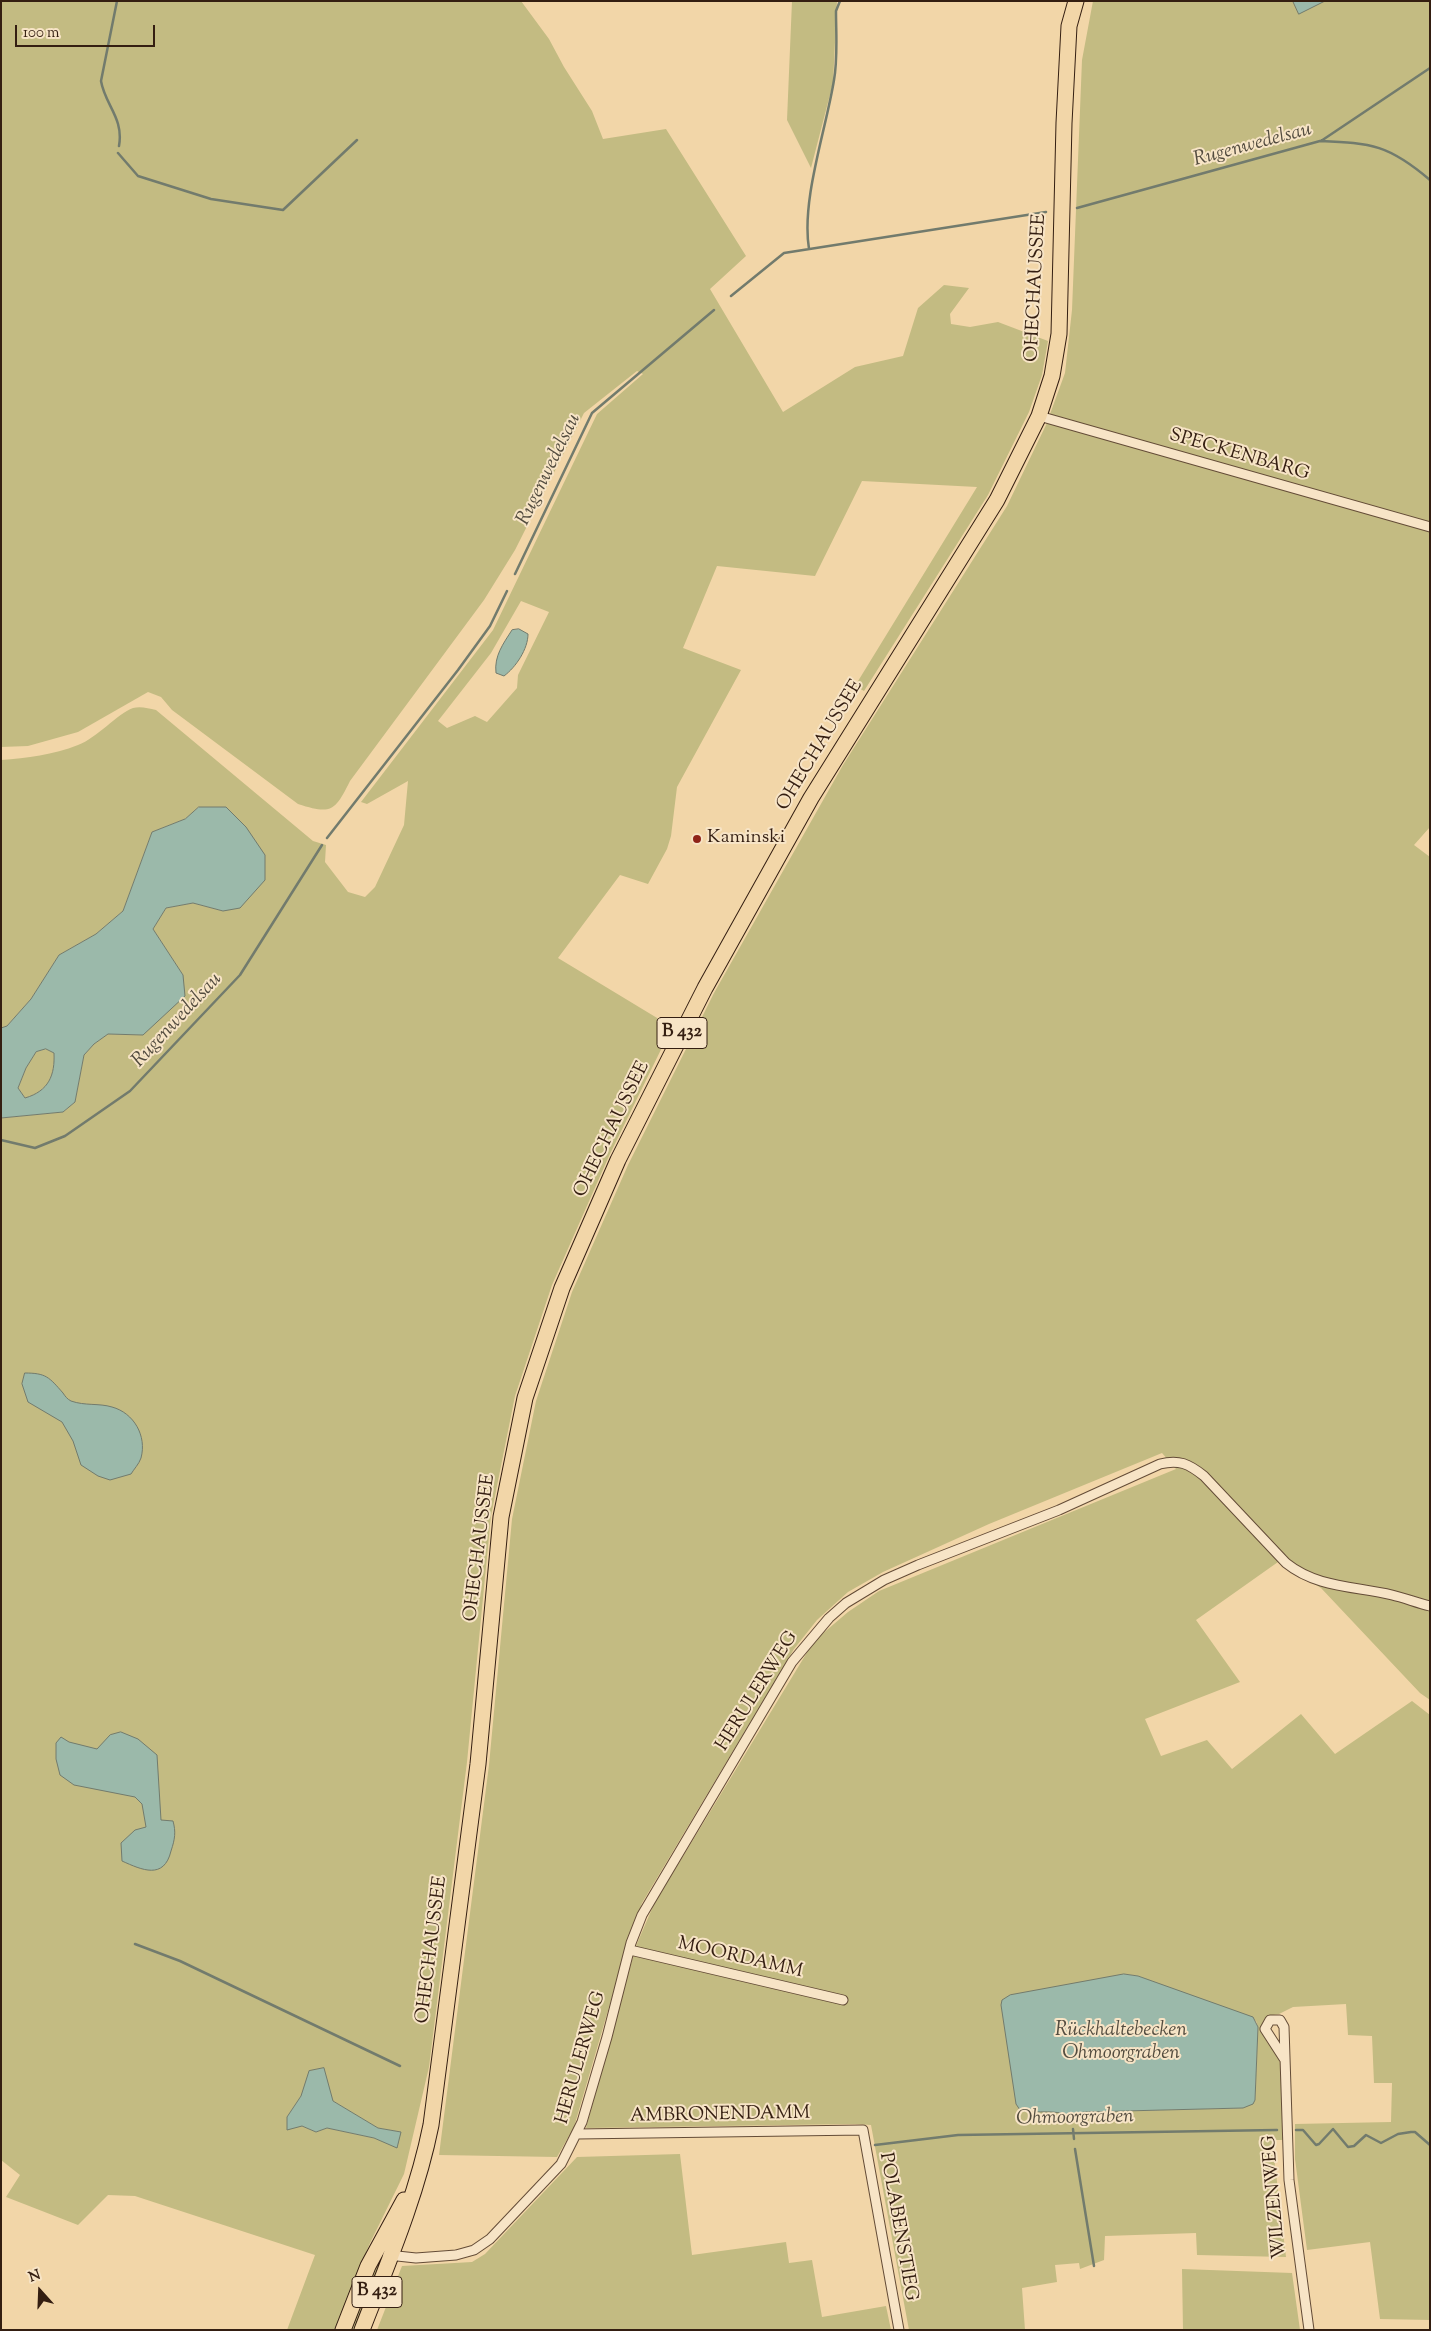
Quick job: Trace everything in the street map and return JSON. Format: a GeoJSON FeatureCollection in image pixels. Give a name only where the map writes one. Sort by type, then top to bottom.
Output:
{"type":"FeatureCollection","features":[{"type":"Feature","properties":{"kind":"main road","name":"OHECHAUSSEE"},"geometry":{"type":"LineString","coordinates":[[416,2179],[431,2125],[478,1764],[501,1517],[525,1398],[562,1288],[618,1160],[704,988],[811,798],[997,500],[1039,416],[1052,376],[1059,334],[1064,123],[1069,26],[1076,1]]}},
{"type":"Feature","properties":{"kind":"main road","name":"B 432"},"geometry":{"type":"LineString","coordinates":[[343,2330],[368,2266],[416,2179]]}},
{"type":"Feature","properties":{"kind":"main road","name":"B 432"},"geometry":{"type":"LineString","coordinates":[[362,2330],[401,2232],[416,2179]]}},
{"type":"Feature","properties":{"kind":"street","name":"SPECKENBARG"},"geometry":{"type":"LineString","coordinates":[[1039,416],[1430,526]]}},
{"type":"Feature","properties":{"kind":"street","name":"HERULERWEG"},"geometry":{"type":"LineString","coordinates":[[392,2254],[409,2259],[468,2253],[480,2246],[553,2174],[569,2151],[577,2134],[607,2037],[630,1950],[642,1915],[792,1662],[835,1613],[863,1592],[884,1580],[1173,1461],[1192,1466],[1204,1476],[1286,1563],[1300,1574],[1340,1587],[1392,1595],[1430,1606]]}},
{"type":"Feature","properties":{"kind":"street","name":"MOORDAMM"},"geometry":{"type":"LineString","coordinates":[[630,1950],[844,2000]]}},
{"type":"Feature","properties":{"kind":"street","name":"WILZENWEG"},"geometry":{"type":"LineString","coordinates":[[1285,2060],[1289,2180],[1309,2330]]}},
{"type":"Feature","properties":{"kind":"street","name":"AMBRONENDAMM"},"geometry":{"type":"LineString","coordinates":[[577,2134],[863,2130]]}},
{"type":"Feature","properties":{"kind":"street","name":"POLABENSTIEG"},"geometry":{"type":"LineString","coordinates":[[863,2130],[899,2330]]}},
{"type":"Feature","properties":{"kind":"street"},"geometry":{"type":"LineString","coordinates":[[368,2266],[381,2257],[392,2254],[386,2244],[386,2232]]}},
{"type":"Feature","properties":{"kind":"shaded area"},"geometry":{"type":"Polygon","coordinates":[[[1,1],[521,1],[549,39],[592,111],[603,139],[666,129],[746,256],[710,289],[783,412],[855,367],[903,356],[918,308],[944,285],[969,288],[950,314],[951,324],[970,327],[998,322],[1048,341],[1042,375],[1029,412],[988,495],[864,691],[855,686],[977,487],[862,481],[815,576],[717,566],[683,648],[741,670],[677,787],[671,836],[667,849],[648,884],[620,875],[558,958],[672,1027],[609,1156],[552,1285],[515,1396],[491,1516],[467,1762],[429,2067],[404,2174],[370,2243],[335,2330],[287,2330],[315,2255],[135,2196],[108,2195],[78,2225],[6,2197],[20,2175],[1,2160],[1,1118],[63,1112],[75,1102],[84,1055],[94,1044],[108,1034],[143,1035],[183,975],[153,929],[166,908],[193,903],[223,911],[199,807],[185,819],[152,832],[123,911],[96,934],[59,955],[31,999],[7,1026],[1,1028],[1,760],[40,756],[69,748],[85,742],[120,715],[133,708],[141,707],[156,710],[313,841],[326,845],[325,862],[348,892],[365,897],[375,887],[404,825],[408,781],[367,804],[361,802],[493,630],[597,414],[643,374],[637,371],[584,413],[515,550],[484,600],[350,781],[340,799],[331,808],[318,809],[298,804],[172,710],[161,697],[148,692],[78,732],[28,746],[1,747],[1,1]],[[521,601],[491,653],[438,721],[447,728],[475,716],[487,722],[517,688],[518,675],[549,612],[521,601]],[[301,2096],[287,2117],[302,2126],[316,2132],[327,2128],[374,2138],[397,2147],[400,2132],[378,2128],[333,2101],[301,2096]]]}},
{"type":"Feature","properties":{"kind":"shaded area"},"geometry":{"type":"Polygon","coordinates":[[[792,1],[837,1],[833,83],[811,168],[787,120],[792,1]]]}},
{"type":"Feature","properties":{"kind":"shaded area"},"geometry":{"type":"Polygon","coordinates":[[[1093,1],[1430,1],[1430,827],[1414,845],[1430,857],[1430,1700],[1420,1693],[1321,1588],[1278,1562],[1196,1620],[1240,1682],[1145,1719],[1161,1756],[1207,1740],[1232,1769],[1301,1714],[1335,1754],[1412,1701],[1430,1715],[1430,2320],[1380,2319],[1370,2242],[1307,2250],[1295,2159],[1295,2124],[1391,2122],[1392,2083],[1374,2083],[1372,2036],[1348,2035],[1346,2004],[1293,2007],[1279,2014],[1267,2016],[1261,2027],[1262,2033],[1278,2058],[1282,2069],[1284,2140],[1272,2140],[1286,2257],[1197,2255],[1196,2233],[1105,2236],[1104,2260],[1080,2269],[1079,2263],[1055,2265],[1057,2282],[1022,2288],[1025,2330],[909,2330],[871,2125],[586,2128],[636,1946],[654,1904],[814,1641],[848,1612],[879,1591],[1176,1469],[1162,1453],[989,1524],[883,1572],[848,1592],[817,1620],[794,1649],[642,1903],[628,1942],[574,2127],[557,2157],[439,2155],[489,1765],[512,1519],[536,1401],[572,1292],[628,1165],[714,993],[843,765],[1007,506],[1046,425],[1065,373],[1072,310],[1082,60],[1093,1]],[[1124,1974],[1062,2112],[1073,2119],[1077,2114],[1084,2112],[1243,2108],[1255,2100],[1258,2027],[1256,2021],[1138,1976],[1124,1974]]]}},
{"type":"Feature","properties":{"kind":"shaded area"},"geometry":{"type":"Polygon","coordinates":[[[46,1049],[54,1053],[52,1076],[45,1087],[25,1098],[18,1088],[26,1068],[36,1052],[46,1049]]]}},
{"type":"Feature","properties":{"kind":"shaded area"},"geometry":{"type":"Polygon","coordinates":[[[680,2154],[692,2255],[786,2242],[789,2263],[812,2260],[822,2317],[886,2306],[891,2330],[377,2330],[402,2266],[472,2262],[485,2254],[577,2157],[680,2154]]]}},
{"type":"Feature","properties":{"kind":"shaded area"},"geometry":{"type":"Polygon","coordinates":[[[381,2263],[356,2330],[352,2330],[367,2284],[371,2275],[381,2263]]]}},
{"type":"Feature","properties":{"kind":"shaded area"},"geometry":{"type":"Polygon","coordinates":[[[1182,2269],[1292,2273],[1300,2330],[1183,2330],[1182,2269]]]}},
{"type":"Feature","properties":{"kind":"water"},"geometry":{"type":"Polygon","coordinates":[[[1293,1],[1325,1],[1299,14],[1293,1]]]}},
{"type":"Feature","properties":{"kind":"water"},"geometry":{"type":"Polygon","coordinates":[[[519,629],[528,634],[524,652],[513,668],[504,676],[496,673],[496,661],[502,645],[512,630],[519,629]]]}},
{"type":"Feature","properties":{"kind":"water"},"geometry":{"type":"Polygon","coordinates":[[[199,807],[226,807],[246,827],[265,855],[265,880],[240,908],[223,911],[193,903],[166,908],[153,929],[183,975],[185,996],[143,1035],[108,1034],[94,1044],[84,1055],[75,1102],[63,1112],[1,1118],[1,1028],[7,1026],[31,999],[59,955],[96,934],[123,911],[152,832],[185,819],[199,807]],[[46,1049],[36,1052],[26,1068],[18,1088],[25,1098],[40,1091],[49,1081],[52,1075],[54,1053],[46,1049]]]}},
{"type":"Feature","properties":{"kind":"water"},"geometry":{"type":"Polygon","coordinates":[[[25,1373],[47,1377],[71,1401],[112,1407],[127,1414],[137,1426],[142,1442],[141,1458],[131,1474],[110,1480],[98,1476],[81,1465],[73,1441],[62,1422],[28,1402],[22,1384],[25,1373]]]}},
{"type":"Feature","properties":{"kind":"water"},"geometry":{"type":"Polygon","coordinates":[[[121,1732],[138,1739],[157,1755],[161,1820],[173,1821],[175,1832],[168,1860],[158,1869],[144,1869],[122,1861],[121,1843],[135,1830],[146,1827],[142,1804],[135,1797],[74,1785],[60,1775],[56,1759],[56,1743],[61,1737],[69,1742],[97,1749],[110,1735],[121,1732]]]}},
{"type":"Feature","properties":{"kind":"water","name":"Rückhaltebecken Ohmoorgraben"},"geometry":{"type":"Polygon","coordinates":[[[1124,1974],[1138,1976],[1253,2017],[1258,2027],[1255,2100],[1253,2104],[1243,2108],[1084,2112],[1077,2114],[1073,2119],[1061,2113],[1020,2110],[1016,2104],[1001,2005],[1002,2000],[1010,1995],[1124,1974]]]}},
{"type":"Feature","properties":{"kind":"water"},"geometry":{"type":"Polygon","coordinates":[[[324,2068],[333,2101],[378,2128],[401,2132],[397,2148],[374,2138],[327,2128],[316,2132],[302,2126],[287,2130],[287,2117],[301,2096],[309,2071],[324,2068]]]}},
{"type":"Feature","properties":{"kind":"waterway"},"geometry":{"type":"LineString","coordinates":[[117,1],[101,81],[103,90],[117,119],[120,136],[119,146]]}},
{"type":"Feature","properties":{"kind":"waterway"},"geometry":{"type":"LineString","coordinates":[[809,249],[807,230],[808,209],[834,80],[836,11],[840,1]]}},
{"type":"Feature","properties":{"kind":"waterway"},"geometry":{"type":"LineString","coordinates":[[1321,141],[1430,68]]}},
{"type":"Feature","properties":{"kind":"waterway"},"geometry":{"type":"LineString","coordinates":[[118,153],[138,176],[211,199],[283,210],[357,140]]}},
{"type":"Feature","properties":{"kind":"waterway","name":"Rugenwedelsau"},"geometry":{"type":"LineString","coordinates":[[1077,208],[1320,141],[1353,143],[1379,148],[1403,159],[1430,180]]}},
{"type":"Feature","properties":{"kind":"waterway","name":"Rugenwedelsau"},"geometry":{"type":"LineString","coordinates":[[731,296],[784,253],[1046,212]]}},
{"type":"Feature","properties":{"kind":"waterway","name":"Rugenwedelsau"},"geometry":{"type":"LineString","coordinates":[[515,574],[592,413],[714,310]]}},
{"type":"Feature","properties":{"kind":"waterway","name":"Rugenwedelsau"},"geometry":{"type":"LineString","coordinates":[[327,838],[458,670],[490,626],[507,591]]}},
{"type":"Feature","properties":{"kind":"waterway","name":"Rugenwedelsau"},"geometry":{"type":"LineString","coordinates":[[1,1140],[35,1148],[65,1136],[130,1091],[240,975],[322,845]]}},
{"type":"Feature","properties":{"kind":"waterway"},"geometry":{"type":"LineString","coordinates":[[135,1944],[180,1961],[400,2066]]}},
{"type":"Feature","properties":{"kind":"waterway","name":"Ohmoorgraben"},"geometry":{"type":"LineString","coordinates":[[1073,2129],[1074,2139]]}},
{"type":"Feature","properties":{"kind":"waterway","name":"Ohmoorgraben"},"geometry":{"type":"LineString","coordinates":[[1296,2130],[1303,2130],[1316,2145],[1333,2129],[1348,2147],[1354,2146],[1366,2135],[1381,2143],[1398,2134],[1411,2132],[1415,2132],[1430,2145]]}},
{"type":"Feature","properties":{"kind":"waterway","name":"Ohmoorgraben"},"geometry":{"type":"LineString","coordinates":[[875,2145],[958,2135],[1277,2130]]}},
{"type":"Feature","properties":{"kind":"waterway"},"geometry":{"type":"LineString","coordinates":[[1075,2149],[1094,2266]]}},
{"type":"Feature","properties":{"kind":"place","name":"Kaminski"},"geometry":{"type":"Point","coordinates":[697,839]}}]}
